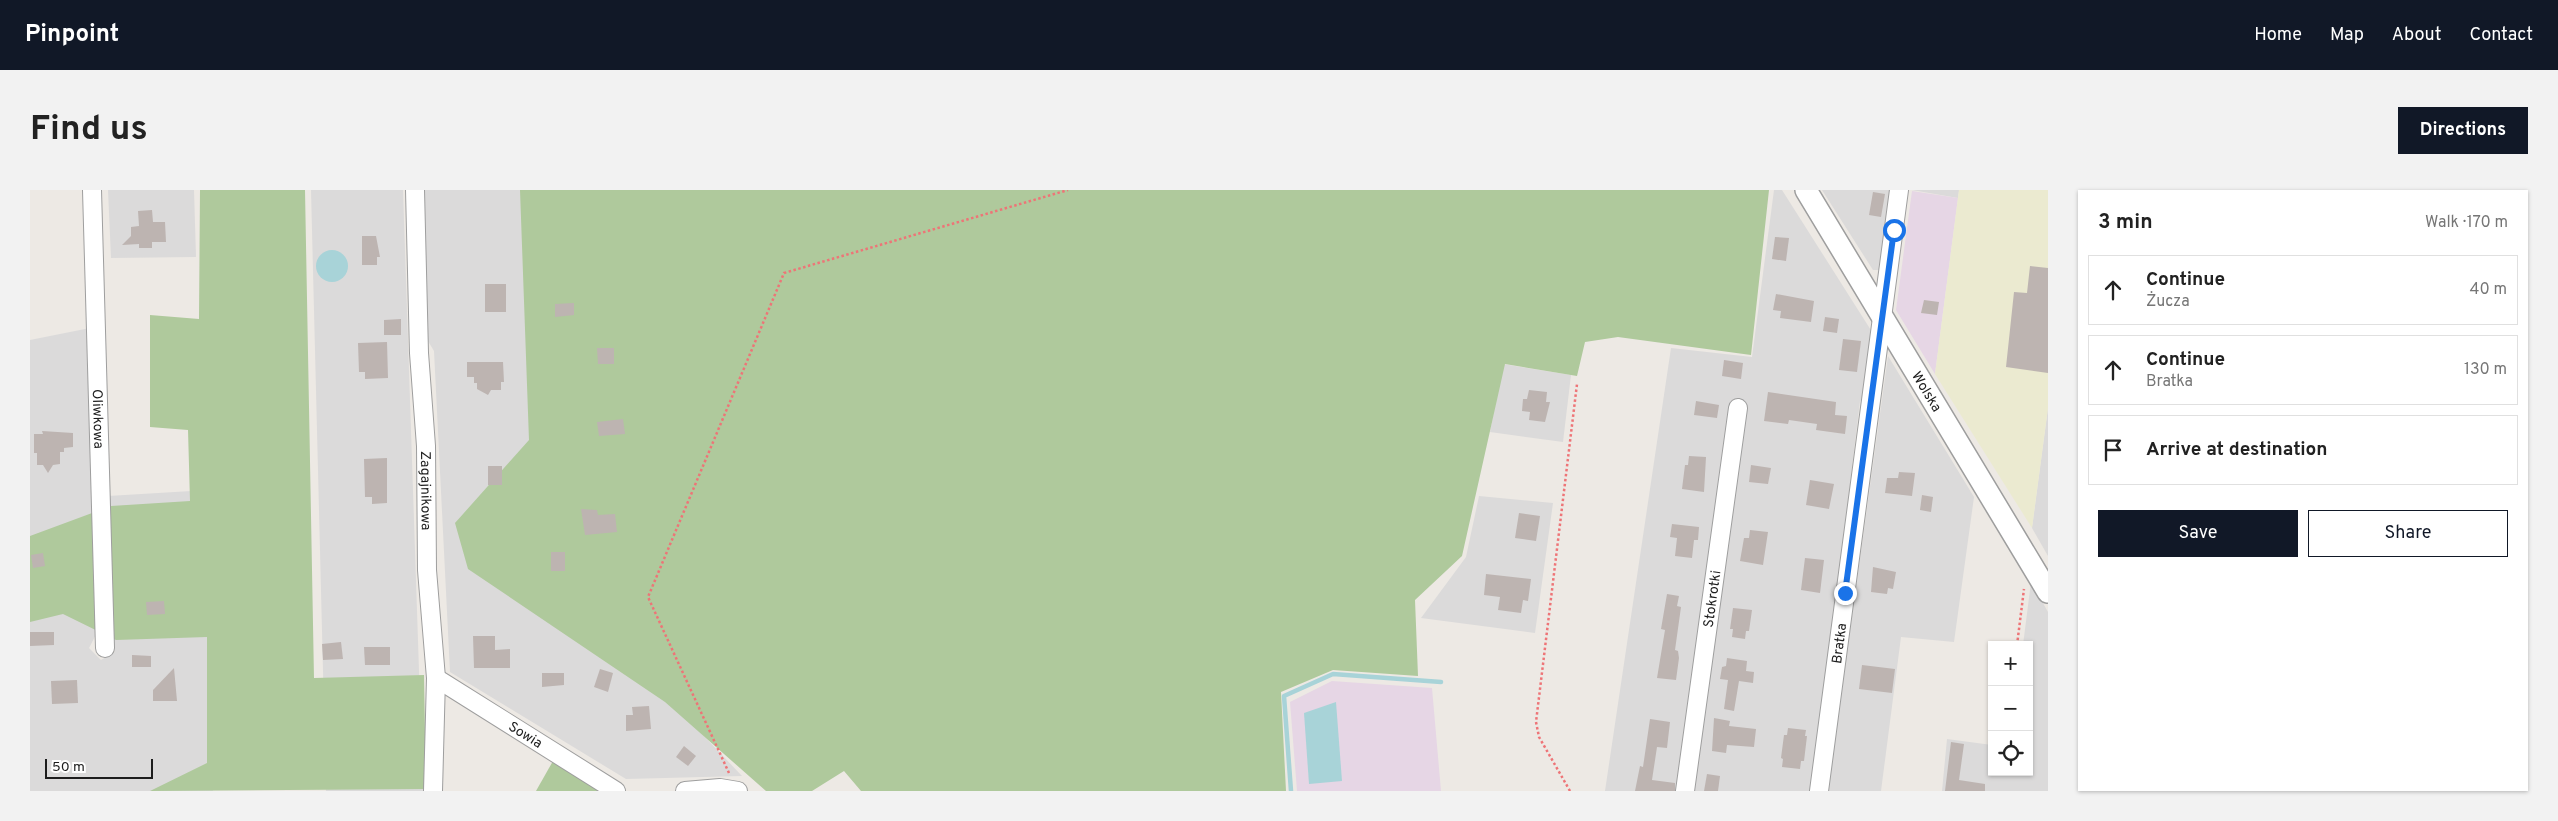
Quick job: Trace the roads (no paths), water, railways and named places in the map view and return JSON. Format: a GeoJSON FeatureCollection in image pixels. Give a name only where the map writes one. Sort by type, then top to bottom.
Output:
{"type":"FeatureCollection","features":[{"type":"Feature","properties":{"kind":"street","name":"Oliwkowa"},"geometry":{"type":"LineString","coordinates":[[92,190],[105,648]]}},
{"type":"Feature","properties":{"kind":"street","name":"Zagajnikowa"},"geometry":{"type":"LineString","coordinates":[[415,190],[419,353],[426,446],[427,570],[436,678],[433,791]]}},
{"type":"Feature","properties":{"kind":"street","name":"Wolska"},"geometry":{"type":"LineString","coordinates":[[1806,190],[2048,592]]}},
{"type":"Feature","properties":{"kind":"street","name":"Bratka"},"geometry":{"type":"LineString","coordinates":[[1819,791],[1899,190]]}},
{"type":"Feature","properties":{"kind":"street","name":"Stokrotki"},"geometry":{"type":"LineString","coordinates":[[1685,791],[1738,408]]}},
{"type":"Feature","properties":{"kind":"street","name":"Sowia"},"geometry":{"type":"LineString","coordinates":[[436,678],[616,791]]}},
{"type":"Feature","properties":{"kind":"street"},"geometry":{"type":"LineString","coordinates":[[685,791],[720,788],[738,791]]}},
{"type":"Feature","properties":{"kind":"water"},"geometry":{"type":"Polygon","coordinates":[[[332,250],[344,254],[348,266],[344,278],[332,282],[320,278],[316,266],[320,254],[332,250]]]}},
{"type":"Feature","properties":{"kind":"water"},"geometry":{"type":"Polygon","coordinates":[[[1336,702],[1342,781],[1309,784],[1304,713],[1336,702]]]}},
{"type":"Feature","properties":{"kind":"waterway"},"geometry":{"type":"LineString","coordinates":[[1291,791],[1284,696],[1333,674],[1441,682]]}}]}
